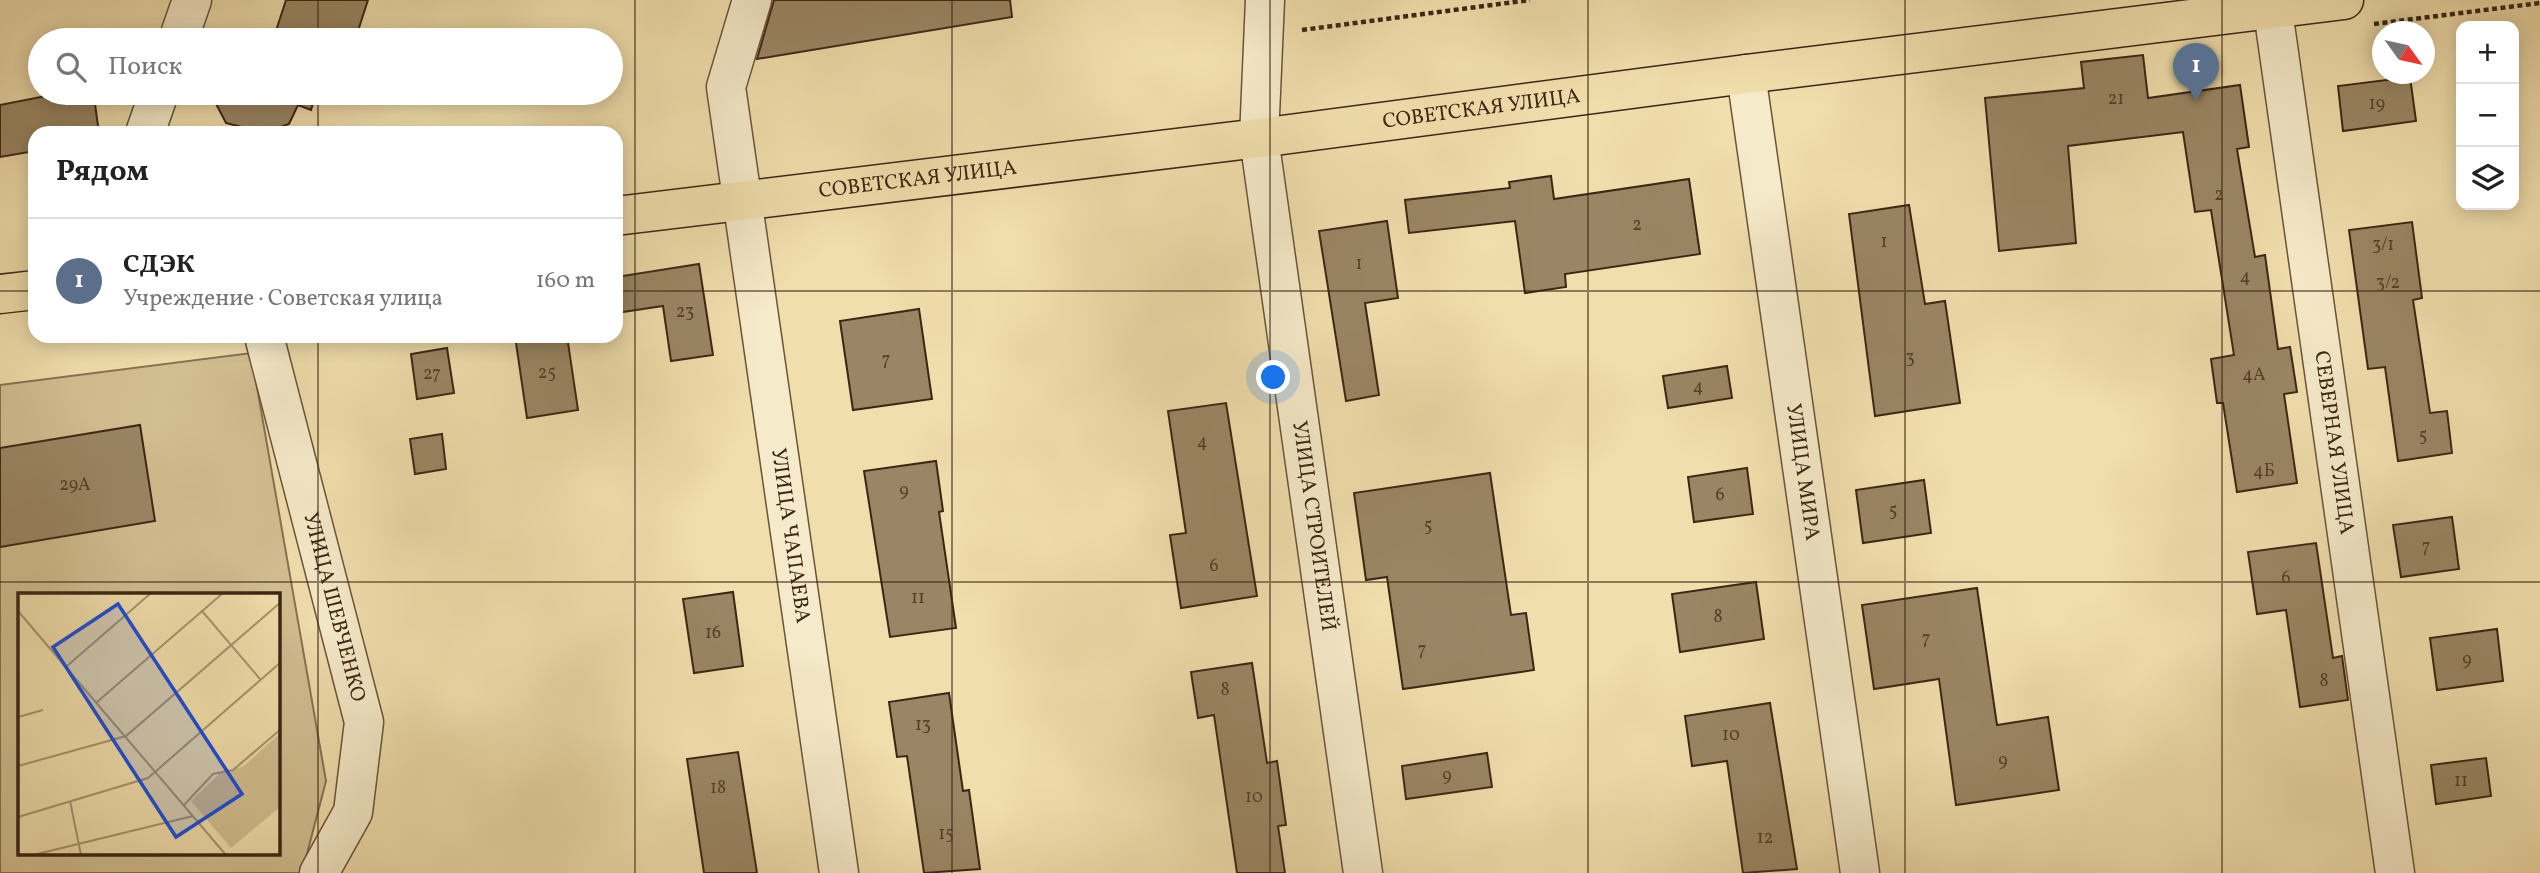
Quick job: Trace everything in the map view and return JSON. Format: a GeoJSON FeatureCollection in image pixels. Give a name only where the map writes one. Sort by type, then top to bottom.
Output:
{"type":"FeatureCollection","features":[{"type":"Feature","properties":{"kind":"main road","name":"СОВЕТСКАЯ УЛИЦА"},"geometry":{"type":"LineString","coordinates":[[623,215],[1259,138],[1746,74],[2273,11],[2356,12]]}},
{"type":"Feature","properties":{"kind":"main road"},"geometry":{"type":"LineString","coordinates":[[0,294],[28,291]]}},
{"type":"Feature","properties":{"kind":"street"},"geometry":{"type":"LineString","coordinates":[[182,28],[192,0]]}},
{"type":"Feature","properties":{"kind":"street","name":"УЛИЦА ЧАПАЕВА"},"geometry":{"type":"LineString","coordinates":[[752,0],[726,87],[839,873]]}},
{"type":"Feature","properties":{"kind":"street","name":"СЕВЕРНАЯ УЛИЦА"},"geometry":{"type":"LineString","coordinates":[[2273,11],[2395,873]]}},
{"type":"Feature","properties":{"kind":"street","name":"УЛИЦА СТРОИТЕЛЕЙ"},"geometry":{"type":"LineString","coordinates":[[1265,18],[1259,138],[1363,873]]}},
{"type":"Feature","properties":{"kind":"street","name":"УЛИЦА МИРА"},"geometry":{"type":"LineString","coordinates":[[1746,74],[1860,873]]}},
{"type":"Feature","properties":{"kind":"street"},"geometry":{"type":"LineString","coordinates":[[147,126],[155,105]]}},
{"type":"Feature","properties":{"kind":"street","name":"УЛИЦА ШЕВЧЕНКО"},"geometry":{"type":"LineString","coordinates":[[266,343],[364,722],[353,812],[319,873]]}},
{"type":"Feature","properties":{"kind":"path"},"geometry":{"type":"LineString","coordinates":[[1265,18],[1530,0]]}},
{"type":"Feature","properties":{"kind":"path"},"geometry":{"type":"LineString","coordinates":[[2356,12],[2540,2]]}},
{"type":"Feature","properties":{"kind":"shaded area"},"geometry":{"type":"Polygon","coordinates":[[[251,353],[326,781],[302,873],[0,873],[0,385],[251,353]]]}},
{"type":"Feature","properties":{"kind":"building"},"geometry":{"type":"Polygon","coordinates":[[[286,0],[368,0],[359,28],[277,28],[286,0]]]}},
{"type":"Feature","properties":{"kind":"building"},"geometry":{"type":"Polygon","coordinates":[[[774,0],[1010,0],[1012,17],[757,59],[774,0]]]}},
{"type":"Feature","properties":{"kind":"building"},"geometry":{"type":"Polygon","coordinates":[[[2143,55],[2148,98],[2240,85],[2249,147],[2237,149],[2255,257],[2265,255],[2278,349],[2290,347],[2297,392],[2284,394],[2297,483],[2237,492],[2223,403],[2217,403],[2211,359],[2234,355],[2211,210],[2195,212],[2183,132],[2068,146],[2076,243],[1999,251],[1985,98],[2084,88],[2081,62],[2143,55]]]}},
{"type":"Feature","properties":{"kind":"building"},"geometry":{"type":"Polygon","coordinates":[[[2372,82],[2372,84],[2411,84],[2416,121],[2343,131],[2338,86],[2372,82]]]}},
{"type":"Feature","properties":{"kind":"building"},"geometry":{"type":"Polygon","coordinates":[[[28,100],[28,105],[95,105],[98,126],[28,126],[28,152],[0,157],[0,105],[28,100]]]}},
{"type":"Feature","properties":{"kind":"building"},"geometry":{"type":"Polygon","coordinates":[[[217,105],[298,105],[289,124],[283,126],[237,126],[226,123],[217,105]]]}},
{"type":"Feature","properties":{"kind":"building"},"geometry":{"type":"Polygon","coordinates":[[[298,105],[312,105],[311,110],[298,105]]]}},
{"type":"Feature","properties":{"kind":"building"},"geometry":{"type":"Polygon","coordinates":[[[1551,176],[1554,199],[1689,179],[1700,254],[1565,274],[1566,287],[1525,293],[1515,221],[1409,233],[1405,200],[1510,188],[1509,182],[1551,176]]]}},
{"type":"Feature","properties":{"kind":"building"},"geometry":{"type":"Polygon","coordinates":[[[1909,205],[1925,304],[1945,301],[1960,403],[1875,416],[1849,214],[1909,205]]]}},
{"type":"Feature","properties":{"kind":"building"},"geometry":{"type":"Polygon","coordinates":[[[1387,221],[1398,298],[1365,303],[1379,395],[1346,401],[1319,231],[1387,221]]]}},
{"type":"Feature","properties":{"kind":"building"},"geometry":{"type":"Polygon","coordinates":[[[2412,222],[2422,298],[2413,300],[2430,413],[2447,411],[2452,453],[2398,461],[2385,367],[2368,369],[2349,230],[2412,222]]]}},
{"type":"Feature","properties":{"kind":"building"},"geometry":{"type":"Polygon","coordinates":[[[699,264],[713,355],[671,361],[663,306],[623,312],[623,276],[699,264]]]}},
{"type":"Feature","properties":{"kind":"building"},"geometry":{"type":"Polygon","coordinates":[[[919,309],[932,399],[853,410],[840,321],[919,309]]]}},
{"type":"Feature","properties":{"kind":"building"},"geometry":{"type":"Polygon","coordinates":[[[516,343],[568,343],[578,410],[527,418],[516,343]]]}},
{"type":"Feature","properties":{"kind":"building"},"geometry":{"type":"Polygon","coordinates":[[[447,348],[454,393],[417,399],[411,354],[447,348]]]}},
{"type":"Feature","properties":{"kind":"building"},"geometry":{"type":"Polygon","coordinates":[[[1727,366],[1732,398],[1668,408],[1663,376],[1727,366]]]}},
{"type":"Feature","properties":{"kind":"building"},"geometry":{"type":"Polygon","coordinates":[[[1226,403],[1257,596],[1181,608],[1170,535],[1186,533],[1168,411],[1226,403]]]}},
{"type":"Feature","properties":{"kind":"building"},"geometry":{"type":"Polygon","coordinates":[[[140,425],[155,521],[0,547],[0,448],[140,425]]]}},
{"type":"Feature","properties":{"kind":"building"},"geometry":{"type":"Polygon","coordinates":[[[442,434],[446,469],[415,474],[410,439],[442,434]]]}},
{"type":"Feature","properties":{"kind":"building"},"geometry":{"type":"Polygon","coordinates":[[[936,461],[943,511],[939,512],[956,628],[890,637],[864,471],[936,461]]]}},
{"type":"Feature","properties":{"kind":"building"},"geometry":{"type":"Polygon","coordinates":[[[1747,468],[1753,514],[1694,522],[1688,477],[1747,468]]]}},
{"type":"Feature","properties":{"kind":"building"},"geometry":{"type":"Polygon","coordinates":[[[1490,473],[1511,615],[1526,613],[1534,670],[1403,689],[1387,577],[1366,580],[1354,493],[1490,473]]]}},
{"type":"Feature","properties":{"kind":"building"},"geometry":{"type":"Polygon","coordinates":[[[1924,480],[1931,533],[1863,543],[1856,490],[1924,480]]]}},
{"type":"Feature","properties":{"kind":"building"},"geometry":{"type":"Polygon","coordinates":[[[2452,517],[2459,569],[2401,577],[2393,525],[2452,517]]]}},
{"type":"Feature","properties":{"kind":"building"},"geometry":{"type":"Polygon","coordinates":[[[2316,543],[2333,658],[2342,656],[2348,700],[2300,707],[2286,610],[2257,614],[2248,552],[2316,543]]]}},
{"type":"Feature","properties":{"kind":"building"},"geometry":{"type":"Polygon","coordinates":[[[1756,582],[1764,639],[1680,652],[1672,594],[1756,582]]]}},
{"type":"Feature","properties":{"kind":"building"},"geometry":{"type":"Polygon","coordinates":[[[1977,588],[1997,725],[2048,717],[2059,790],[1956,805],[1939,679],[1874,689],[1862,605],[1977,588]]]}},
{"type":"Feature","properties":{"kind":"building"},"geometry":{"type":"Polygon","coordinates":[[[733,592],[743,666],[694,673],[683,599],[733,592]]]}},
{"type":"Feature","properties":{"kind":"building"},"geometry":{"type":"Polygon","coordinates":[[[2497,629],[2503,681],[2437,690],[2430,638],[2497,629]]]}},
{"type":"Feature","properties":{"kind":"building"},"geometry":{"type":"Polygon","coordinates":[[[1252,663],[1267,763],[1277,761],[1286,825],[1278,826],[1285,873],[1237,873],[1214,715],[1198,718],[1191,672],[1252,663]]]}},
{"type":"Feature","properties":{"kind":"building"},"geometry":{"type":"Polygon","coordinates":[[[949,693],[963,791],[969,790],[980,869],[924,873],[907,756],[897,757],[889,702],[949,693]]]}},
{"type":"Feature","properties":{"kind":"building"},"geometry":{"type":"Polygon","coordinates":[[[1770,703],[1797,869],[1743,873],[1727,761],[1692,766],[1685,716],[1770,703]]]}},
{"type":"Feature","properties":{"kind":"building"},"geometry":{"type":"Polygon","coordinates":[[[738,752],[757,873],[704,873],[687,759],[738,752]]]}},
{"type":"Feature","properties":{"kind":"building"},"geometry":{"type":"Polygon","coordinates":[[[1487,753],[1492,787],[1406,799],[1402,766],[1487,753]]]}},
{"type":"Feature","properties":{"kind":"building"},"geometry":{"type":"Polygon","coordinates":[[[2486,758],[2491,796],[2436,804],[2431,765],[2486,758]]]}},
{"type":"Feature","properties":{"kind":"place","name":"СДЭК"},"geometry":{"type":"Point","coordinates":[2196,101]}}]}
